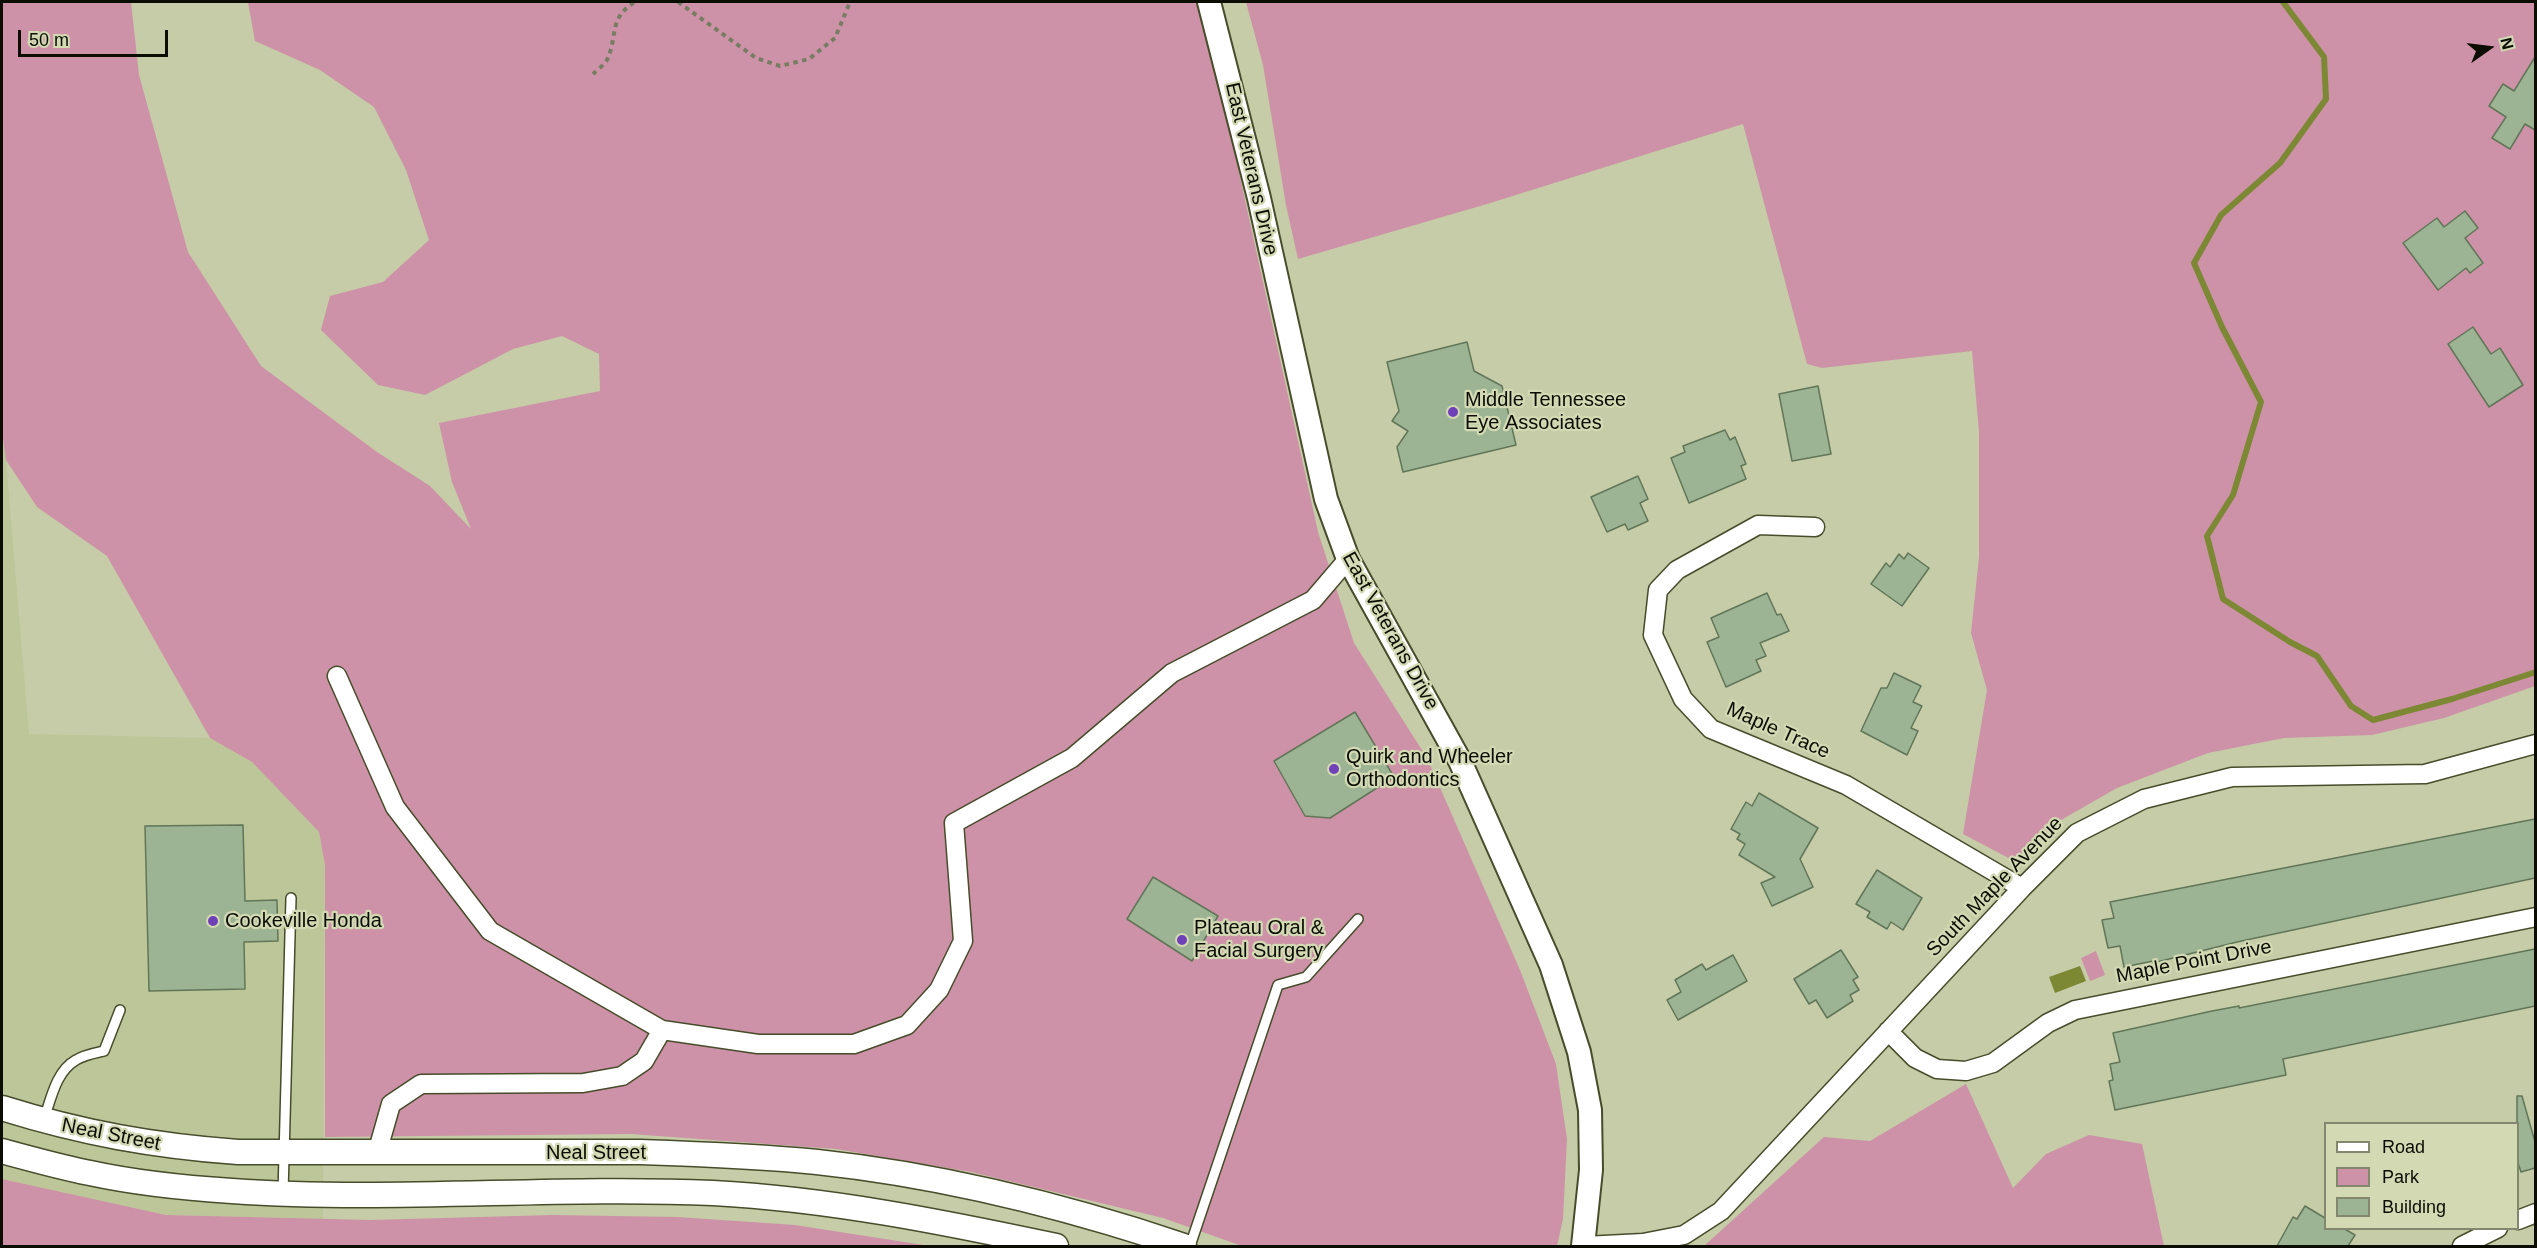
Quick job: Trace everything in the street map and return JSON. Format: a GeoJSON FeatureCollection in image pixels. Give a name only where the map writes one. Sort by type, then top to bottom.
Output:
{"type":"FeatureCollection","features":[{"type":"Feature","properties":{"kind":"main road","name":"Neal Street"},"geometry":{"type":"LineString","coordinates":[[2,1108],[100,1136],[176,1148],[284,1154],[640,1152],[817,1162],[932,1179],[1046,1206],[1146,1233],[1184,1246]]}},
{"type":"Feature","properties":{"kind":"main road","name":"Neal Street"},"geometry":{"type":"LineString","coordinates":[[2,1151],[89,1173],[136,1182],[233,1192],[603,1192],[711,1193],[775,1197],[961,1226],[1056,1246]]}},
{"type":"Feature","properties":{"kind":"street","name":"East Veterans Drive"},"geometry":{"type":"LineString","coordinates":[[1209,2],[1259,198],[1326,499],[1348,559],[1460,761],[1551,965],[1579,1052],[1590,1110],[1591,1170],[1583,1246]]}},
{"type":"Feature","properties":{"kind":"street","name":"Maple Trace"},"geometry":{"type":"LineString","coordinates":[[1815,527],[1758,525],[1677,570],[1658,590],[1653,635],[1683,699],[1711,729],[1846,786],[2022,888]]}},
{"type":"Feature","properties":{"kind":"street"},"geometry":{"type":"LineString","coordinates":[[337,676],[395,807],[490,931],[662,1030],[758,1044],[854,1044],[907,1025],[939,990],[963,941],[954,823],[1072,758],[1172,673],[1313,600],[1348,559]]}},
{"type":"Feature","properties":{"kind":"street","name":"South Maple Avenue"},"geometry":{"type":"LineString","coordinates":[[1583,1246],[1643,1243],[1684,1235],[1721,1211],[2022,888],[2077,833],[2144,799],[2232,777],[2425,774],[2535,744]]}},
{"type":"Feature","properties":{"kind":"street","name":"Maple Point Drive"},"geometry":{"type":"LineString","coordinates":[[1888,1031],[1915,1058],[1937,1069],[1966,1071],[1993,1063],[2048,1023],[2075,1010],[2535,917]]}},
{"type":"Feature","properties":{"kind":"street"},"geometry":{"type":"LineString","coordinates":[[377,1153],[391,1104],[421,1084],[583,1083],[622,1076],[644,1061],[662,1030]]}},
{"type":"Feature","properties":{"kind":"street"},"geometry":{"type":"LineString","coordinates":[[2519,1219],[2535,1213]]}},
{"type":"Feature","properties":{"kind":"street"},"geometry":{"type":"LineString","coordinates":[[2462,1246],[2494,1230]]}},
{"type":"Feature","properties":{"kind":"lane"},"geometry":{"type":"LineString","coordinates":[[283,1193],[291,898]]}},
{"type":"Feature","properties":{"kind":"lane"},"geometry":{"type":"LineString","coordinates":[[1190,1246],[1278,985],[1306,977],[1358,919]]}},
{"type":"Feature","properties":{"kind":"lane"},"geometry":{"type":"LineString","coordinates":[[43,1121],[55,1086],[64,1071],[76,1060],[104,1051],[120,1010]]}},
{"type":"Feature","properties":{"kind":"path"},"geometry":{"type":"LineString","coordinates":[[593,74],[607,61],[614,26],[625,8],[635,2]]}},
{"type":"Feature","properties":{"kind":"path"},"geometry":{"type":"LineString","coordinates":[[678,2],[756,58],[780,66],[809,59],[835,38],[850,2]]}},
{"type":"Feature","properties":{"kind":"shaded area"},"geometry":{"type":"Polygon","coordinates":[[[2,432],[29,734],[210,738],[252,762],[319,832],[325,865],[323,1219],[166,1215],[2,1179],[2,432]]]}},
{"type":"Feature","properties":{"kind":"shaded area"},"geometry":{"type":"Polygon","coordinates":[[[2080,966],[2086,981],[2055,993],[2049,977],[2080,966]]]}},
{"type":"Feature","properties":{"kind":"green space"},"geometry":{"type":"Polygon","coordinates":[[[2,2],[131,2],[139,75],[188,252],[261,366],[377,452],[430,486],[471,529],[452,482],[439,423],[600,391],[599,354],[562,336],[513,349],[425,395],[378,385],[321,330],[330,296],[383,282],[429,240],[406,170],[374,107],[320,70],[255,41],[248,2],[1197,2],[1229,127],[1318,532],[1354,643],[1427,758],[1520,970],[1556,1064],[1567,1139],[1563,1219],[1557,1246],[1242,1246],[1163,1218],[971,1172],[836,1149],[631,1134],[325,1137],[325,865],[319,832],[252,762],[210,738],[107,556],[37,507],[6,460],[2,432],[2,2]]]}},
{"type":"Feature","properties":{"kind":"green space"},"geometry":{"type":"Polygon","coordinates":[[[1246,2],[2535,2],[2535,686],[2444,718],[2372,735],[2284,738],[2208,753],[2117,788],[2061,820],[2018,863],[1963,834],[1987,690],[1971,633],[1979,557],[1979,432],[1972,351],[1822,368],[1807,364],[1743,124],[1487,204],[1298,259],[1286,205],[1263,65],[1246,2]]]}},
{"type":"Feature","properties":{"kind":"green space"},"geometry":{"type":"Polygon","coordinates":[[[2096,951],[2105,975],[2090,981],[2081,958],[2096,951]]]}},
{"type":"Feature","properties":{"kind":"green space"},"geometry":{"type":"Polygon","coordinates":[[[1966,1084],[2013,1188],[2046,1154],[2089,1135],[2142,1144],[2164,1246],[1704,1246],[1824,1137],[1870,1141],[1966,1084]]]}},
{"type":"Feature","properties":{"kind":"green space"},"geometry":{"type":"Polygon","coordinates":[[[2,1179],[166,1215],[370,1220],[553,1215],[677,1217],[795,1225],[930,1246],[2,1246],[2,1179]]]}},
{"type":"Feature","properties":{"kind":"building"},"geometry":{"type":"Polygon","coordinates":[[[2535,57],[2535,130],[2525,124],[2510,149],[2492,138],[2506,117],[2489,106],[2503,84],[2514,91],[2535,57]]]}},
{"type":"Feature","properties":{"kind":"building"},"geometry":{"type":"Polygon","coordinates":[[[2465,211],[2478,228],[2465,238],[2483,263],[2470,273],[2466,268],[2438,290],[2403,243],[2437,218],[2444,227],[2465,211]]]}},
{"type":"Feature","properties":{"kind":"building"},"geometry":{"type":"Polygon","coordinates":[[[2473,327],[2491,354],[2500,348],[2523,385],[2489,407],[2448,344],[2473,327]]]}},
{"type":"Feature","properties":{"kind":"building","name":"Middle Tennessee Eye Associates"},"geometry":{"type":"Polygon","coordinates":[[[1467,342],[1474,371],[1502,386],[1516,445],[1403,472],[1397,447],[1408,431],[1392,421],[1399,411],[1387,362],[1467,342]]]}},
{"type":"Feature","properties":{"kind":"building"},"geometry":{"type":"Polygon","coordinates":[[[1818,386],[1831,454],[1792,461],[1779,394],[1818,386]]]}},
{"type":"Feature","properties":{"kind":"building"},"geometry":{"type":"Polygon","coordinates":[[[1725,430],[1730,440],[1735,437],[1746,464],[1741,466],[1746,479],[1689,503],[1671,458],[1685,452],[1683,446],[1725,430]]]}},
{"type":"Feature","properties":{"kind":"building"},"geometry":{"type":"Polygon","coordinates":[[[1638,476],[1648,499],[1640,503],[1648,521],[1628,530],[1625,524],[1607,532],[1591,497],[1638,476]]]}},
{"type":"Feature","properties":{"kind":"building"},"geometry":{"type":"Polygon","coordinates":[[[1908,553],[1929,568],[1902,606],[1871,584],[1886,563],[1890,567],[1899,554],[1904,559],[1908,553]]]}},
{"type":"Feature","properties":{"kind":"building"},"geometry":{"type":"Polygon","coordinates":[[[1767,593],[1777,615],[1781,614],[1789,631],[1760,643],[1766,656],[1756,660],[1761,671],[1726,687],[1707,642],[1719,637],[1711,618],[1767,593]]]}},
{"type":"Feature","properties":{"kind":"building"},"geometry":{"type":"Polygon","coordinates":[[[1894,673],[1921,686],[1913,702],[1922,706],[1911,728],[1918,731],[1907,755],[1861,731],[1881,688],[1887,688],[1894,673]]]}},
{"type":"Feature","properties":{"kind":"building","name":"Quirk and Wheeler Orthodontics"},"geometry":{"type":"Polygon","coordinates":[[[1355,712],[1394,777],[1330,818],[1305,816],[1274,761],[1355,712]]]}},
{"type":"Feature","properties":{"kind":"building"},"geometry":{"type":"Polygon","coordinates":[[[1759,793],[1818,828],[1800,859],[1813,887],[1772,906],[1761,883],[1775,877],[1739,855],[1745,844],[1737,839],[1740,834],[1731,829],[1746,802],[1752,806],[1759,793]]]}},
{"type":"Feature","properties":{"kind":"building"},"geometry":{"type":"Polygon","coordinates":[[[2535,819],[2535,878],[2237,942],[2153,963],[2153,961],[2124,967],[2120,946],[2108,948],[2102,920],[2114,918],[2110,902],[2535,819]]]}},
{"type":"Feature","properties":{"kind":"building","name":"Cookeville Honda"},"geometry":{"type":"Polygon","coordinates":[[[243,825],[245,901],[277,900],[278,941],[244,942],[245,989],[149,991],[145,826],[243,825]]]}},
{"type":"Feature","properties":{"kind":"building"},"geometry":{"type":"Polygon","coordinates":[[[1877,870],[1922,898],[1903,930],[1891,922],[1887,929],[1867,917],[1870,912],[1856,904],[1877,870]]]}},
{"type":"Feature","properties":{"kind":"building","name":"Plateau Oral & Facial Surgery"},"geometry":{"type":"Polygon","coordinates":[[[1153,877],[1218,916],[1192,961],[1127,919],[1153,877]]]}},
{"type":"Feature","properties":{"kind":"building"},"geometry":{"type":"Polygon","coordinates":[[[2535,949],[2535,1006],[2283,1059],[2286,1075],[2115,1110],[2109,1081],[2113,1080],[2110,1064],[2120,1062],[2113,1033],[2212,1011],[2239,1006],[2239,1008],[2535,949]]]}},
{"type":"Feature","properties":{"kind":"building"},"geometry":{"type":"Polygon","coordinates":[[[1841,950],[1858,977],[1853,980],[1859,990],[1850,995],[1853,1001],[1827,1018],[1816,1000],[1809,1004],[1794,979],[1841,950]]]}},
{"type":"Feature","properties":{"kind":"building"},"geometry":{"type":"Polygon","coordinates":[[[1733,955],[1747,981],[1678,1020],[1667,1000],[1681,992],[1675,980],[1702,964],[1706,970],[1733,955]]]}},
{"type":"Feature","properties":{"kind":"building"},"geometry":{"type":"Polygon","coordinates":[[[2517,1096],[2522,1096],[2535,1142],[2535,1168],[2521,1172],[2519,1122],[2517,1122],[2517,1096]]]}},
{"type":"Feature","properties":{"kind":"building"},"geometry":{"type":"Polygon","coordinates":[[[2305,1206],[2324,1217],[2324,1230],[2346,1230],[2355,1235],[2348,1246],[2277,1246],[2293,1217],[2297,1219],[2305,1206]]]}},
{"type":"Feature","properties":{"kind":"waterway"},"geometry":{"type":"LineString","coordinates":[[2283,2],[2324,57],[2326,99],[2280,163],[2221,215],[2194,263],[2222,327],[2261,402],[2233,495],[2207,536],[2223,599],[2290,642],[2317,656],[2351,706],[2373,720],[2452,699],[2536,672]]}},
{"type":"Feature","properties":{"kind":"place","name":"Middle Tennessee Eye Associates"},"geometry":{"type":"Point","coordinates":[1453,412]}},
{"type":"Feature","properties":{"kind":"place","name":"Quirk and Wheeler Orthodontics"},"geometry":{"type":"Point","coordinates":[1334,769]}},
{"type":"Feature","properties":{"kind":"place","name":"Cookeville Honda"},"geometry":{"type":"Point","coordinates":[213,921]}},
{"type":"Feature","properties":{"kind":"place","name":"Plateau Oral & Facial Surgery"},"geometry":{"type":"Point","coordinates":[1182,940]}}]}
